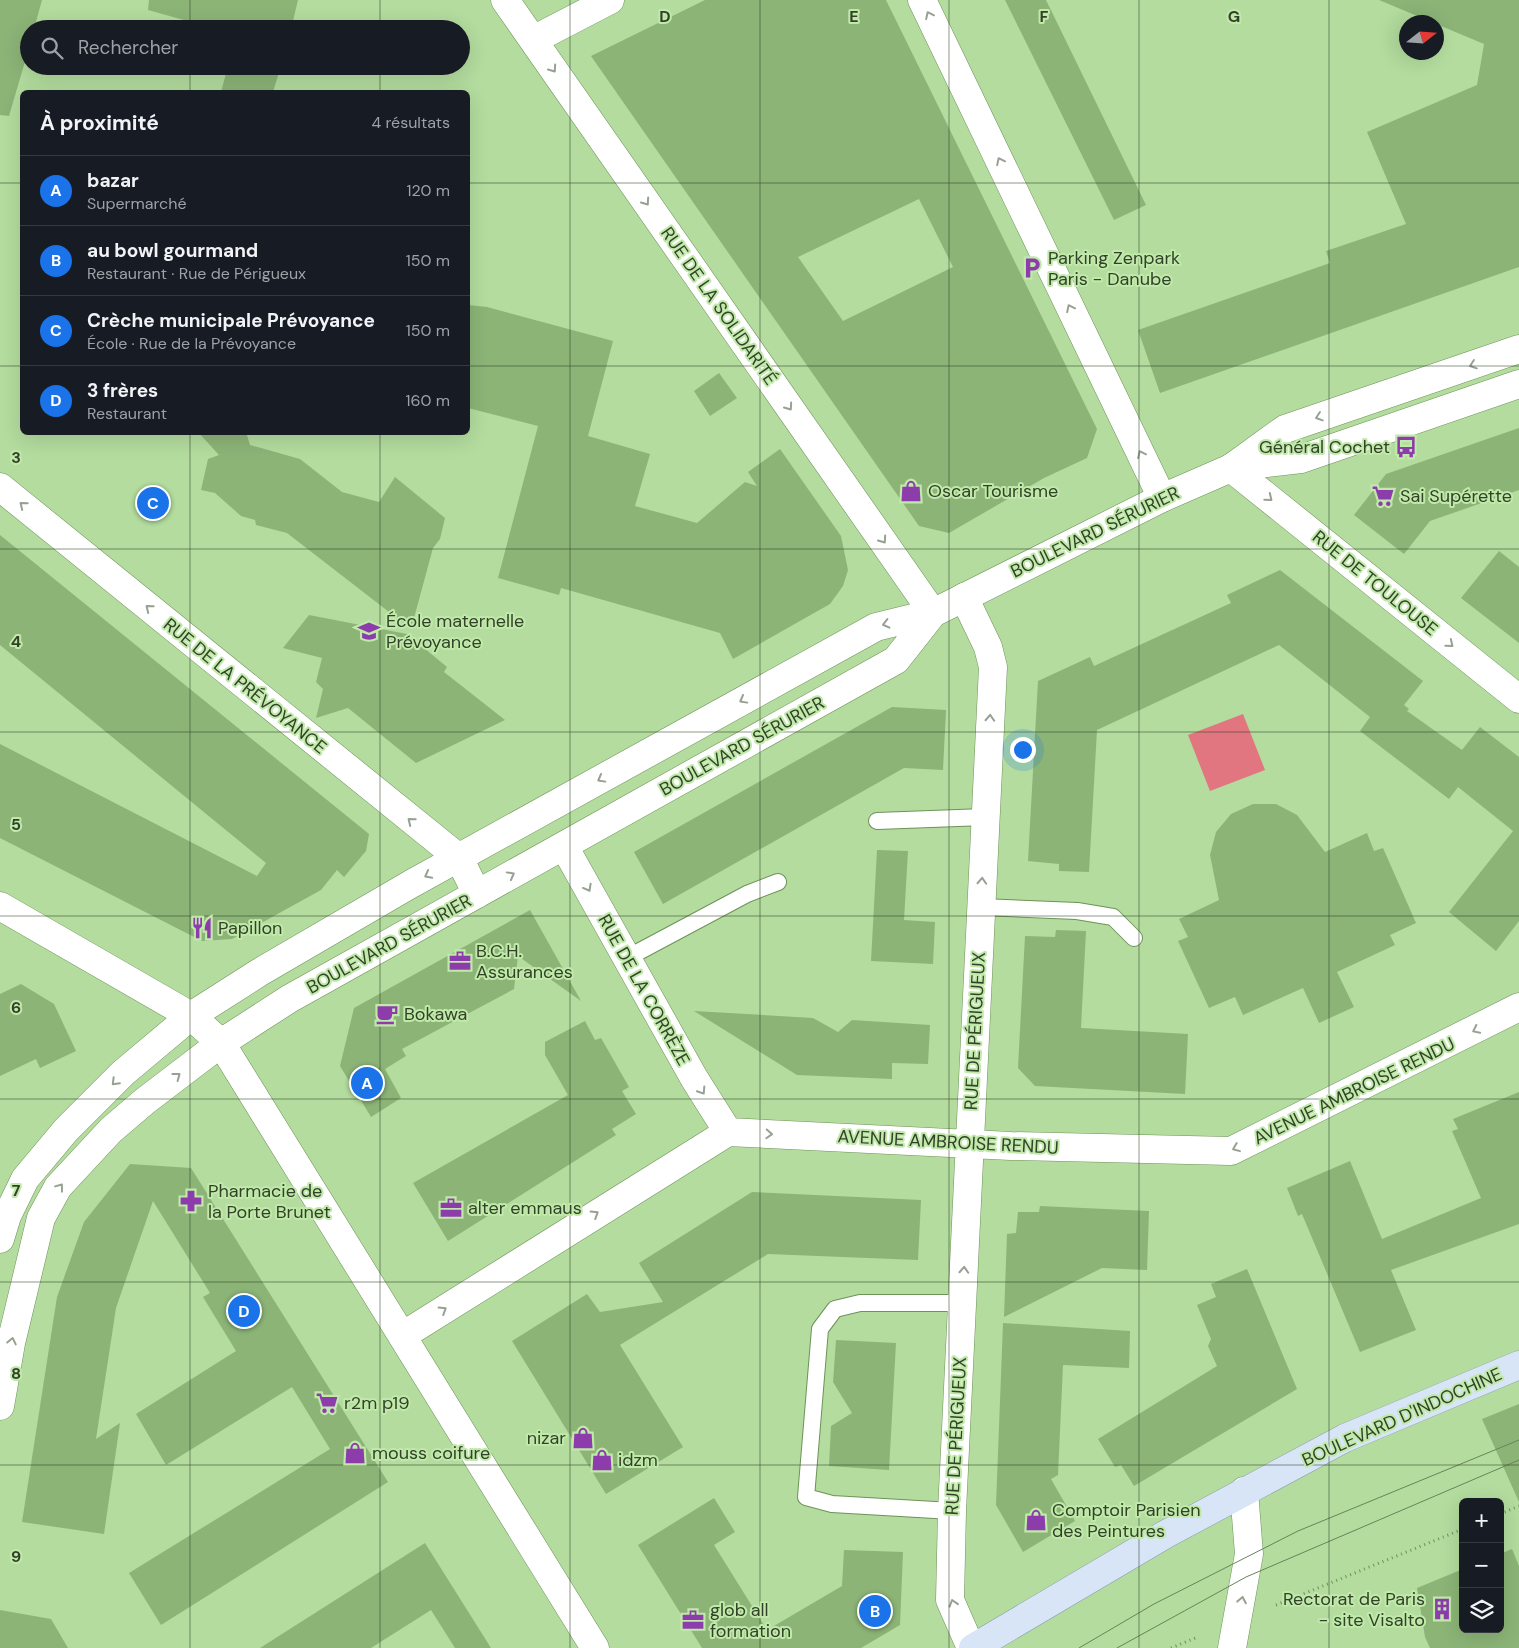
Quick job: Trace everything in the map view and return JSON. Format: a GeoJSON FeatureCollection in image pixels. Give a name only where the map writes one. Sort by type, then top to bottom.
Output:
{"type":"FeatureCollection","features":[{"type":"Feature","properties":{"kind":"main road","name":"BOULEVARD D'INDOCHINE"},"geometry":{"type":"LineString","coordinates":[[972,1648],[1166,1534],[1345,1438],[1519,1365]]}},
{"type":"Feature","properties":{"kind":"street","name":"RUE DE LA SOLIDARITÉ"},"geometry":{"type":"LineString","coordinates":[[505,0],[933,613]]}},
{"type":"Feature","properties":{"kind":"street"},"geometry":{"type":"LineString","coordinates":[[533,40],[610,0]]}},
{"type":"Feature","properties":{"kind":"street"},"geometry":{"type":"LineString","coordinates":[[922,0],[1162,498]]}},
{"type":"Feature","properties":{"kind":"street","name":"BOULEVARD SÉRURIER"},"geometry":{"type":"LineString","coordinates":[[0,1239],[7,1216],[25,1179],[66,1130],[123,1074],[191,1016],[260,972],[459,858],[876,627],[933,613],[1162,498],[1231,468],[1285,429],[1519,349]]}},
{"type":"Feature","properties":{"kind":"street","name":"BOULEVARD SÉRURIER"},"geometry":{"type":"LineString","coordinates":[[1231,468],[1301,459],[1519,384]]}},
{"type":"Feature","properties":{"kind":"street","name":"RUE DE TOULOUSE"},"geometry":{"type":"LineString","coordinates":[[1231,468],[1519,699]]}},
{"type":"Feature","properties":{"kind":"street","name":"RUE DE LA PRÉVOYANCE"},"geometry":{"type":"LineString","coordinates":[[0,487],[459,858],[477,894]]}},
{"type":"Feature","properties":{"kind":"street","name":"RUE DE PÉRIGUEUX"},"geometry":{"type":"LineString","coordinates":[[964,597],[988,647],[993,667],[952,1511],[950,1600],[972,1648]]}},
{"type":"Feature","properties":{"kind":"street","name":"BOULEVARD SÉRURIER"},"geometry":{"type":"LineString","coordinates":[[0,1406],[11,1343],[41,1218],[58,1187],[111,1130],[145,1101],[221,1044],[289,999],[896,660],[933,613]]}},
{"type":"Feature","properties":{"kind":"street","name":"RUE DE LA CORRÈZE"},"geometry":{"type":"LineString","coordinates":[[564,846],[694,1078],[728,1132]]}},
{"type":"Feature","properties":{"kind":"street"},"geometry":{"type":"LineString","coordinates":[[0,906],[191,1016],[221,1044],[595,1648]]}},
{"type":"Feature","properties":{"kind":"street","name":"AVENUE AMBROISE RENDU"},"geometry":{"type":"LineString","coordinates":[[728,1132],[1011,1146],[1231,1151],[1519,1007]]}},
{"type":"Feature","properties":{"kind":"street"},"geometry":{"type":"LineString","coordinates":[[402,1336],[728,1132]]}},
{"type":"Feature","properties":{"kind":"street"},"geometry":{"type":"LineString","coordinates":[[1232,1648],[1249,1554],[1244,1491]]}},
{"type":"Feature","properties":{"kind":"lane"},"geometry":{"type":"LineString","coordinates":[[877,821],[985,817]]}},
{"type":"Feature","properties":{"kind":"lane"},"geometry":{"type":"LineString","coordinates":[[627,958],[747,894],[778,882]]}},
{"type":"Feature","properties":{"kind":"lane"},"geometry":{"type":"LineString","coordinates":[[981,908],[1077,911],[1114,918],[1134,938]]}},
{"type":"Feature","properties":{"kind":"lane"},"geometry":{"type":"LineString","coordinates":[[952,1511],[832,1504],[806,1497],[820,1329],[835,1309],[860,1303],[962,1303]]}},
{"type":"Feature","properties":{"kind":"path"},"geometry":{"type":"LineString","coordinates":[[1504,1512],[1519,1506]]}},
{"type":"Feature","properties":{"kind":"path"},"geometry":{"type":"LineString","coordinates":[[1171,1648],[1459,1531]]}},
{"type":"Feature","properties":{"kind":"shaded area"},"geometry":{"type":"Polygon","coordinates":[[[1243,714],[1265,770],[1210,791],[1188,735],[1243,714]]]}},
{"type":"Feature","properties":{"kind":"building"},"geometry":{"type":"Polygon","coordinates":[[[0,0],[42,0],[36,20],[20,20],[21,75],[9,116],[0,115],[0,0]]]}},
{"type":"Feature","properties":{"kind":"building"},"geometry":{"type":"Polygon","coordinates":[[[149,0],[298,0],[293,20],[184,20],[148,10],[149,0]]]}},
{"type":"Feature","properties":{"kind":"building"},"geometry":{"type":"Polygon","coordinates":[[[705,0],[886,0],[1097,429],[1087,458],[1044,478],[949,533],[919,526],[591,56],[705,0]],[[919,199],[798,257],[843,321],[953,267],[919,199]]]}},
{"type":"Feature","properties":{"kind":"building"},"geometry":{"type":"Polygon","coordinates":[[[1005,0],[1046,0],[1146,205],[1114,220],[1005,0]]]}},
{"type":"Feature","properties":{"kind":"building"},"geometry":{"type":"Polygon","coordinates":[[[1379,0],[1519,0],[1519,267],[1160,393],[1138,330],[1330,263],[1326,251],[1406,224],[1367,132],[1477,85],[1484,44],[1444,27],[1444,15],[1415,15],[1379,0]]]}},
{"type":"Feature","properties":{"kind":"building"},"geometry":{"type":"Polygon","coordinates":[[[226,75],[278,75],[274,90],[222,90],[226,75]]]}},
{"type":"Feature","properties":{"kind":"building"},"geometry":{"type":"Polygon","coordinates":[[[470,305],[487,307],[613,341],[588,436],[650,454],[635,506],[697,523],[745,482],[757,486],[748,472],[780,449],[841,536],[848,570],[843,586],[830,604],[733,659],[720,633],[561,588],[559,595],[498,578],[538,426],[470,409],[470,305]]]}},
{"type":"Feature","properties":{"kind":"building"},"geometry":{"type":"Polygon","coordinates":[[[719,373],[737,398],[710,416],[694,391],[719,373]]]}},
{"type":"Feature","properties":{"kind":"building"},"geometry":{"type":"Polygon","coordinates":[[[1519,428],[1519,490],[1430,521],[1404,554],[1354,515],[1386,474],[1519,428]]]}},
{"type":"Feature","properties":{"kind":"building"},"geometry":{"type":"Polygon","coordinates":[[[201,435],[247,435],[250,445],[300,459],[342,492],[379,502],[395,477],[445,518],[440,539],[433,548],[411,629],[287,533],[256,525],[255,520],[241,516],[215,493],[201,490],[208,459],[219,455],[201,435]]]}},
{"type":"Feature","properties":{"kind":"building"},"geometry":{"type":"Polygon","coordinates":[[[0,535],[369,834],[366,851],[344,877],[337,870],[321,890],[232,939],[202,941],[0,838],[0,744],[257,876],[266,863],[0,645],[0,535]]]}},
{"type":"Feature","properties":{"kind":"building"},"geometry":{"type":"Polygon","coordinates":[[[1499,551],[1519,567],[1519,643],[1461,598],[1499,551]]]}},
{"type":"Feature","properties":{"kind":"building"},"geometry":{"type":"Polygon","coordinates":[[[1280,570],[1423,681],[1404,705],[1409,709],[1407,711],[1462,750],[1480,727],[1519,757],[1519,921],[1496,951],[1449,912],[1513,831],[1458,787],[1449,799],[1360,731],[1370,717],[1279,645],[1097,730],[1089,872],[1059,871],[1059,864],[1028,861],[1038,681],[1090,657],[1094,666],[1231,603],[1227,595],[1280,570]]]}},
{"type":"Feature","properties":{"kind":"building"},"geometry":{"type":"Polygon","coordinates":[[[309,615],[407,634],[447,667],[444,672],[505,720],[416,763],[348,708],[316,718],[323,689],[316,682],[322,658],[283,648],[309,615]]]}},
{"type":"Feature","properties":{"kind":"building"},"geometry":{"type":"Polygon","coordinates":[[[892,707],[946,710],[943,770],[904,768],[663,904],[634,852],[892,707]]]}},
{"type":"Feature","properties":{"kind":"building"},"geometry":{"type":"Polygon","coordinates":[[[1253,804],[1276,804],[1297,815],[1325,852],[1367,833],[1374,851],[1383,848],[1416,923],[1390,935],[1395,945],[1337,972],[1354,1007],[1319,1023],[1303,988],[1243,1015],[1235,997],[1209,1008],[1178,941],[1188,937],[1179,919],[1219,900],[1210,855],[1216,832],[1231,814],[1253,804]]]}},
{"type":"Feature","properties":{"kind":"building"},"geometry":{"type":"Polygon","coordinates":[[[877,850],[908,851],[904,920],[935,922],[933,964],[871,961],[877,850]]]}},
{"type":"Feature","properties":{"kind":"building"},"geometry":{"type":"Polygon","coordinates":[[[530,910],[581,1001],[518,956],[514,989],[402,1049],[406,1056],[385,1069],[401,1098],[371,1117],[340,1066],[354,1008],[530,910]]]}},
{"type":"Feature","properties":{"kind":"building"},"geometry":{"type":"Polygon","coordinates":[[[1056,930],[1086,931],[1081,1028],[1188,1034],[1185,1094],[1035,1086],[1018,1068],[1025,936],[1055,937],[1056,930]]]}},
{"type":"Feature","properties":{"kind":"building"},"geometry":{"type":"Polygon","coordinates":[[[21,984],[54,1004],[76,1051],[40,1068],[36,1059],[0,1076],[0,994],[21,984]]]}},
{"type":"Feature","properties":{"kind":"building"},"geometry":{"type":"Polygon","coordinates":[[[694,1011],[813,1018],[838,1032],[852,1020],[930,1025],[928,1064],[892,1063],[892,1079],[797,1075],[694,1011]]]}},
{"type":"Feature","properties":{"kind":"building"},"geometry":{"type":"Polygon","coordinates":[[[585,1021],[595,1040],[601,1038],[629,1087],[622,1091],[636,1114],[612,1129],[616,1135],[448,1241],[413,1183],[568,1095],[545,1055],[545,1042],[585,1021]]]}},
{"type":"Feature","properties":{"kind":"building"},"geometry":{"type":"Polygon","coordinates":[[[1519,1092],[1519,1224],[1391,1270],[1416,1330],[1360,1352],[1302,1214],[1298,1216],[1287,1188],[1350,1161],[1382,1239],[1481,1198],[1452,1131],[1458,1129],[1453,1119],[1519,1092]]]}},
{"type":"Feature","properties":{"kind":"building"},"geometry":{"type":"Polygon","coordinates":[[[130,1164],[191,1168],[388,1482],[161,1625],[129,1573],[330,1449],[292,1387],[166,1465],[136,1414],[236,1351],[203,1297],[210,1293],[153,1201],[116,1308],[96,1439],[120,1423],[104,1534],[22,1522],[57,1297],[84,1222],[130,1164]]]}},
{"type":"Feature","properties":{"kind":"building"},"geometry":{"type":"Polygon","coordinates":[[[752,1192],[921,1200],[918,1260],[768,1254],[620,1345],[683,1447],[606,1494],[512,1341],[587,1294],[600,1312],[663,1302],[639,1263],[752,1192]]]}},
{"type":"Feature","properties":{"kind":"building"},"geometry":{"type":"Polygon","coordinates":[[[1040,1206],[1149,1211],[1147,1270],[1102,1268],[1004,1317],[1007,1234],[1016,1233],[1018,1212],[1039,1212],[1040,1206]]]}},
{"type":"Feature","properties":{"kind":"building"},"geometry":{"type":"Polygon","coordinates":[[[1247,1269],[1297,1389],[1134,1486],[1121,1465],[1115,1467],[1098,1439],[1217,1366],[1208,1346],[1211,1339],[1197,1305],[1216,1297],[1211,1284],[1247,1269]]]}},
{"type":"Feature","properties":{"kind":"building"},"geometry":{"type":"Polygon","coordinates":[[[1003,1323],[1130,1331],[1129,1368],[1063,1365],[1058,1475],[1051,1479],[1075,1521],[1023,1552],[996,1505],[1003,1323]]]}},
{"type":"Feature","properties":{"kind":"building"},"geometry":{"type":"Polygon","coordinates":[[[836,1340],[896,1343],[889,1470],[829,1466],[831,1426],[852,1413],[833,1382],[836,1340]]]}},
{"type":"Feature","properties":{"kind":"building"},"geometry":{"type":"Polygon","coordinates":[[[1519,1404],[1519,1502],[1482,1419],[1519,1404]]]}},
{"type":"Feature","properties":{"kind":"building"},"geometry":{"type":"Polygon","coordinates":[[[714,1498],[735,1532],[714,1545],[767,1630],[842,1586],[844,1550],[903,1552],[900,1625],[861,1648],[702,1648],[638,1545],[714,1498]]]}},
{"type":"Feature","properties":{"kind":"building"},"geometry":{"type":"Polygon","coordinates":[[[425,1543],[491,1648],[455,1648],[431,1610],[371,1648],[260,1648],[425,1543]]]}},
{"type":"Feature","properties":{"kind":"building","name":"Rectorat de Paris - site Visalto"},"geometry":{"type":"Polygon","coordinates":[[[1512,1549],[1519,1566],[1519,1648],[1430,1648],[1425,1637],[1417,1588],[1459,1571],[1459,1633],[1504,1633],[1504,1552],[1512,1549]]]}},
{"type":"Feature","properties":{"kind":"building"},"geometry":{"type":"Polygon","coordinates":[[[0,1610],[51,1619],[68,1648],[0,1648],[0,1610]]]}},
{"type":"Feature","properties":{"kind":"tram line"},"geometry":{"type":"LineString","coordinates":[[1079,1648],[1154,1604],[1298,1531],[1519,1440]]}},
{"type":"Feature","properties":{"kind":"tram line"},"geometry":{"type":"LineString","coordinates":[[1117,1648],[1246,1577],[1519,1460]]}},
{"type":"Feature","properties":{"kind":"place","name":"Parking Zenpark Paris - Danube"},"geometry":{"type":"Point","coordinates":[1032,268]}},
{"type":"Feature","properties":{"kind":"place","name":"Général Cochet"},"geometry":{"type":"Point","coordinates":[1406,447]}},
{"type":"Feature","properties":{"kind":"place","name":"Oscar Tourisme"},"geometry":{"type":"Point","coordinates":[911,491]}},
{"type":"Feature","properties":{"kind":"place","name":"Sai Supérette"},"geometry":{"type":"Point","coordinates":[1383,496]}},
{"type":"Feature","properties":{"kind":"place","name":"Crèche municipale Prévoyance"},"geometry":{"type":"Point","coordinates":[153,503]}},
{"type":"Feature","properties":{"kind":"place","name":"École maternelle Prévoyance"},"geometry":{"type":"Point","coordinates":[369,631]}},
{"type":"Feature","properties":{"kind":"place","name":"Papillon"},"geometry":{"type":"Point","coordinates":[202,928]}},
{"type":"Feature","properties":{"kind":"place","name":"B.C.H. Assurances"},"geometry":{"type":"Point","coordinates":[460,961]}},
{"type":"Feature","properties":{"kind":"place","name":"Bokawa"},"geometry":{"type":"Point","coordinates":[387,1014]}},
{"type":"Feature","properties":{"kind":"place","name":"bazar"},"geometry":{"type":"Point","coordinates":[367,1083]}},
{"type":"Feature","properties":{"kind":"place","name":"Pharmacie de la Porte Brunet"},"geometry":{"type":"Point","coordinates":[191,1201]}},
{"type":"Feature","properties":{"kind":"place","name":"alter emmaus"},"geometry":{"type":"Point","coordinates":[451,1208]}},
{"type":"Feature","properties":{"kind":"place","name":"3 frères"},"geometry":{"type":"Point","coordinates":[244,1311]}},
{"type":"Feature","properties":{"kind":"place","name":"r2m p19"},"geometry":{"type":"Point","coordinates":[327,1403]}},
{"type":"Feature","properties":{"kind":"place","name":"nizar"},"geometry":{"type":"Point","coordinates":[583,1438]}},
{"type":"Feature","properties":{"kind":"place","name":"mouss coifure"},"geometry":{"type":"Point","coordinates":[355,1453]}},
{"type":"Feature","properties":{"kind":"place","name":"idzm"},"geometry":{"type":"Point","coordinates":[602,1460]}},
{"type":"Feature","properties":{"kind":"place","name":"Comptoir Parisien des Peintures"},"geometry":{"type":"Point","coordinates":[1036,1520]}},
{"type":"Feature","properties":{"kind":"place","name":"Rectorat de Paris - site Visalto"},"geometry":{"type":"Point","coordinates":[1442,1609]}},
{"type":"Feature","properties":{"kind":"place","name":"au bowl gourmand"},"geometry":{"type":"Point","coordinates":[875,1611]}},
{"type":"Feature","properties":{"kind":"place","name":"glob all formation"},"geometry":{"type":"Point","coordinates":[693,1620]}}]}
